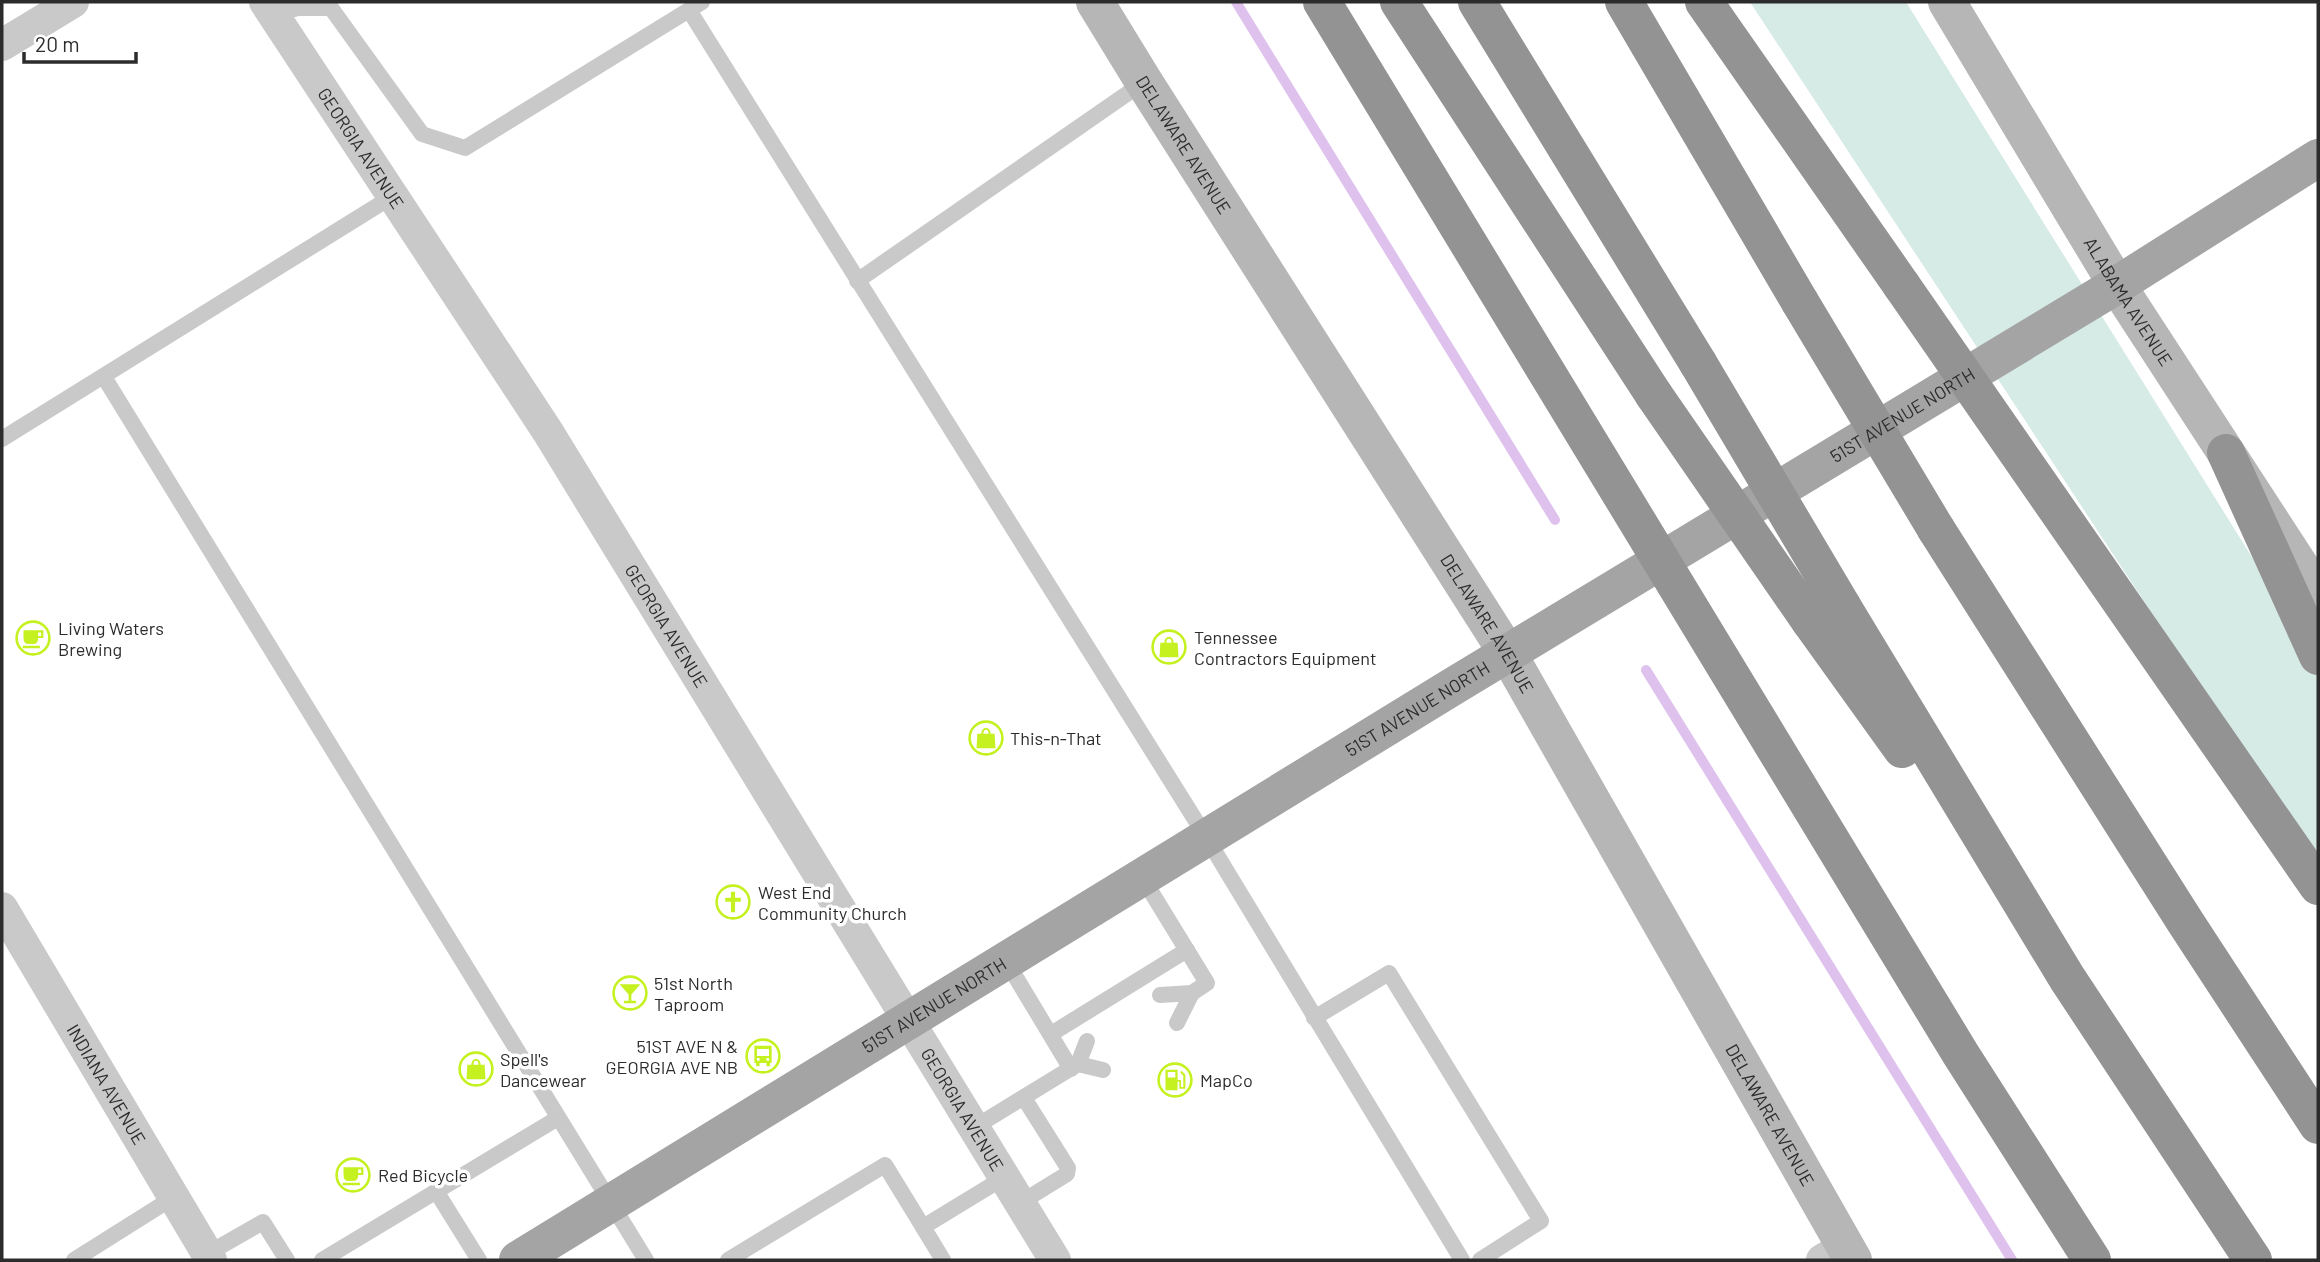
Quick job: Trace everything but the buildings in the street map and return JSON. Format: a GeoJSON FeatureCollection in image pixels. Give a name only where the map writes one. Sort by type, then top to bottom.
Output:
{"type":"FeatureCollection","features":[{"type":"Feature","properties":{"kind":"highway"},"geometry":{"type":"LineString","coordinates":[[1322,2],[1953,1041],[2092,1260]]}},
{"type":"Feature","properties":{"kind":"highway"},"geometry":{"type":"LineString","coordinates":[[1399,2],[1654,395],[1826,613],[2253,1260]]}},
{"type":"Feature","properties":{"kind":"highway"},"geometry":{"type":"LineString","coordinates":[[1477,2],[1698,363],[1826,613]]}},
{"type":"Feature","properties":{"kind":"highway"},"geometry":{"type":"LineString","coordinates":[[1624,2],[1936,528],[2186,923],[2318,1125]]}},
{"type":"Feature","properties":{"kind":"highway"},"geometry":{"type":"LineString","coordinates":[[1704,2],[2318,886]]}},
{"type":"Feature","properties":{"kind":"highway"},"geometry":{"type":"LineString","coordinates":[[2226,453],[2318,656]]}},
{"type":"Feature","properties":{"kind":"main road","name":"DELAWARE AVENUE"},"geometry":{"type":"LineString","coordinates":[[1095,2],[1508,654],[1840,1256]]}},
{"type":"Feature","properties":{"kind":"main road","name":"ALABAMA AVENUE"},"geometry":{"type":"LineString","coordinates":[[1947,2],[2117,285],[2318,594]]}},
{"type":"Feature","properties":{"kind":"main road","name":"51ST AVENUE NORTH"},"geometry":{"type":"LineString","coordinates":[[518,1260],[1142,877],[2117,285],[2318,158]]}},
{"type":"Feature","properties":{"kind":"street"},"geometry":{"type":"LineString","coordinates":[[2,45],[73,2]]}},
{"type":"Feature","properties":{"kind":"street","name":"GEORGIA AVENUE"},"geometry":{"type":"LineString","coordinates":[[269,8],[548,432],[1055,1260]]}},
{"type":"Feature","properties":{"kind":"street","name":"INDIANA AVENUE"},"geometry":{"type":"LineString","coordinates":[[2,908],[209,1257]]}},
{"type":"Feature","properties":{"kind":"lane"},"geometry":{"type":"LineString","coordinates":[[269,8],[331,8],[422,134],[465,148],[695,6],[857,281],[1206,838],[1462,1260]]}},
{"type":"Feature","properties":{"kind":"lane"},"geometry":{"type":"LineString","coordinates":[[857,281],[1144,82]]}},
{"type":"Feature","properties":{"kind":"lane"},"geometry":{"type":"LineString","coordinates":[[2,439],[393,196]]}},
{"type":"Feature","properties":{"kind":"lane"},"geometry":{"type":"LineString","coordinates":[[104,377],[646,1260]]}},
{"type":"Feature","properties":{"kind":"lane"},"geometry":{"type":"LineString","coordinates":[[1142,877],[1207,984],[1192,993],[1160,995]]}},
{"type":"Feature","properties":{"kind":"lane"},"geometry":{"type":"LineString","coordinates":[[1051,1034],[1187,950]]}},
{"type":"Feature","properties":{"kind":"lane"},"geometry":{"type":"LineString","coordinates":[[1006,961],[1051,1034],[1075,1067],[1103,1070]]}},
{"type":"Feature","properties":{"kind":"lane"},"geometry":{"type":"LineString","coordinates":[[1314,1018],[1389,973],[1541,1221],[1480,1260]]}},
{"type":"Feature","properties":{"kind":"lane"},"geometry":{"type":"LineString","coordinates":[[1177,1023],[1192,993]]}},
{"type":"Feature","properties":{"kind":"lane"},"geometry":{"type":"LineString","coordinates":[[975,1128],[1075,1067],[1087,1041]]}},
{"type":"Feature","properties":{"kind":"lane"},"geometry":{"type":"LineString","coordinates":[[923,1227],[1012,1190],[1067,1174],[1068,1168],[1024,1098]]}},
{"type":"Feature","properties":{"kind":"lane"},"geometry":{"type":"LineString","coordinates":[[322,1260],[558,1118]]}},
{"type":"Feature","properties":{"kind":"lane"},"geometry":{"type":"LineString","coordinates":[[728,1260],[885,1165],[943,1260]]}},
{"type":"Feature","properties":{"kind":"lane"},"geometry":{"type":"LineString","coordinates":[[436,1191],[479,1260]]}},
{"type":"Feature","properties":{"kind":"lane"},"geometry":{"type":"LineString","coordinates":[[74,1260],[174,1197]]}},
{"type":"Feature","properties":{"kind":"lane"},"geometry":{"type":"LineString","coordinates":[[209,1257],[263,1222],[287,1260]]}},
{"type":"Feature","properties":{"kind":"shaded area"},"geometry":{"type":"Polygon","coordinates":[[[1750,2],[1906,2],[2318,663],[2318,866],[1750,2]]]}},
{"type":"Feature","properties":{"kind":"waterway"},"geometry":{"type":"LineString","coordinates":[[1236,2],[1555,520]]}},
{"type":"Feature","properties":{"kind":"waterway"},"geometry":{"type":"LineString","coordinates":[[1646,670],[2012,1260]]}},
{"type":"Feature","properties":{"kind":"place","name":"Living Waters Brewing"},"geometry":{"type":"Point","coordinates":[33,638]}},
{"type":"Feature","properties":{"kind":"place","name":"Tennessee Contractors Equipment"},"geometry":{"type":"Point","coordinates":[1169,647]}},
{"type":"Feature","properties":{"kind":"place","name":"This-n-That"},"geometry":{"type":"Point","coordinates":[986,738]}},
{"type":"Feature","properties":{"kind":"place","name":"West End Community Church"},"geometry":{"type":"Point","coordinates":[733,902]}},
{"type":"Feature","properties":{"kind":"place","name":"51st North Taproom"},"geometry":{"type":"Point","coordinates":[630,993]}},
{"type":"Feature","properties":{"kind":"place","name":"51ST AVE N & GEORGIA AVE NB"},"geometry":{"type":"Point","coordinates":[763,1056]}},
{"type":"Feature","properties":{"kind":"place","name":"Spell's Dancewear"},"geometry":{"type":"Point","coordinates":[476,1069]}},
{"type":"Feature","properties":{"kind":"place","name":"MapCo"},"geometry":{"type":"Point","coordinates":[1175,1080]}},
{"type":"Feature","properties":{"kind":"place","name":"Red Bicycle"},"geometry":{"type":"Point","coordinates":[353,1175]}}]}
